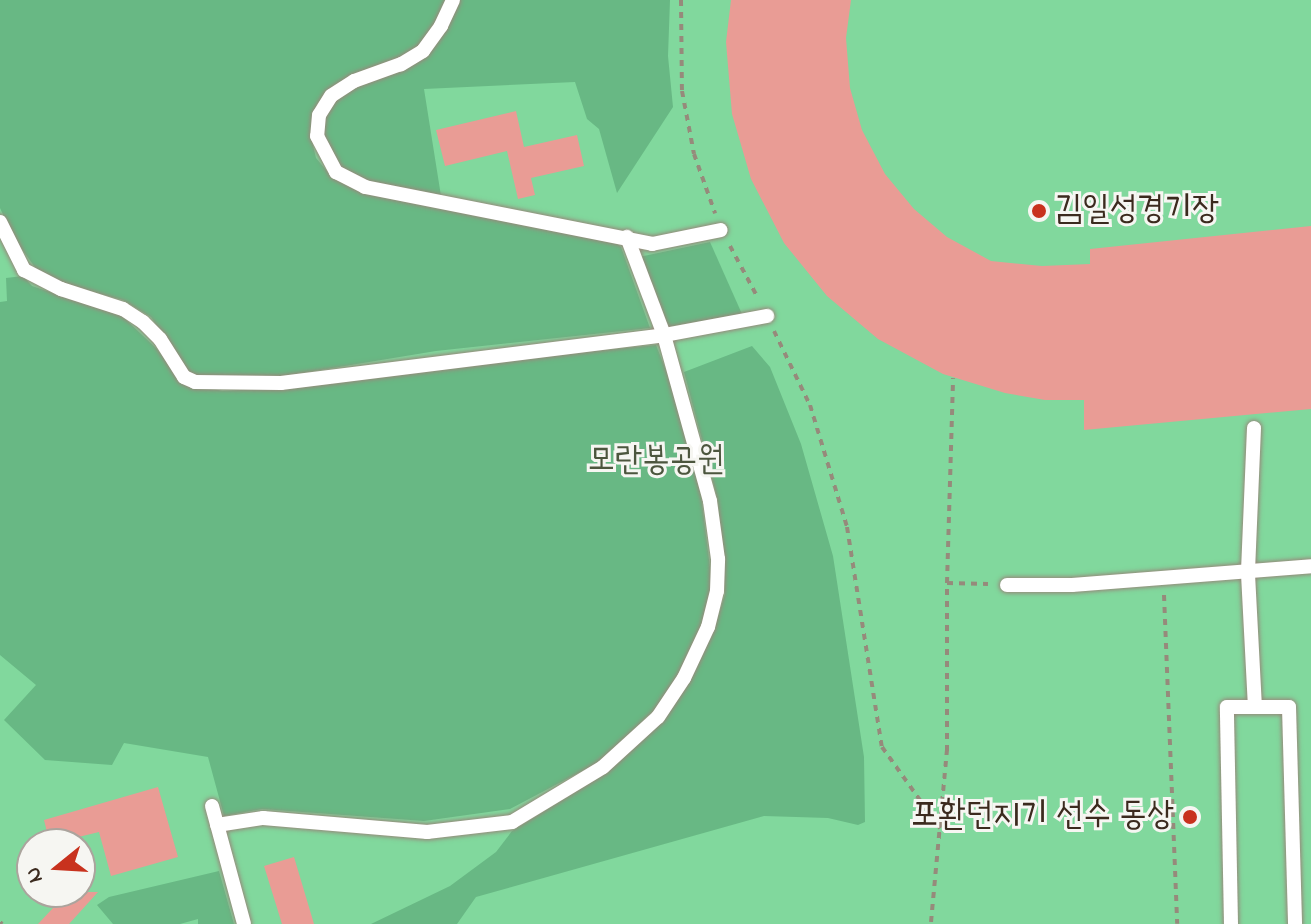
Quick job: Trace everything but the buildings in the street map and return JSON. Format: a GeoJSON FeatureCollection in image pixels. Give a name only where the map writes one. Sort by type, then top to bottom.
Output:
{"type":"FeatureCollection","features":[{"type":"Feature","properties":{"kind":"lane"},"geometry":{"type":"LineString","coordinates":[[453,0],[441,26],[423,51],[401,64],[354,81],[331,96],[319,115],[317,136],[322,152],[336,172],[365,187],[652,244],[721,230]]}},
{"type":"Feature","properties":{"kind":"lane"},"geometry":{"type":"LineString","coordinates":[[0,222],[24,270],[61,289],[123,309],[143,322],[160,339],[184,377],[195,382],[281,383],[664,335],[767,316]]}},
{"type":"Feature","properties":{"kind":"lane"},"geometry":{"type":"LineString","coordinates":[[217,825],[263,818],[427,832],[512,822],[603,767],[658,717],[684,678],[708,627],[717,591],[718,559],[710,501],[664,335],[627,237]]}},
{"type":"Feature","properties":{"kind":"lane"},"geometry":{"type":"LineString","coordinates":[[1254,428],[1248,574],[1255,707]]}},
{"type":"Feature","properties":{"kind":"lane"},"geometry":{"type":"LineString","coordinates":[[1007,585],[1163,580],[1311,566]]}},
{"type":"Feature","properties":{"kind":"lane"},"geometry":{"type":"LineString","coordinates":[[1231,924],[1227,707],[1289,707],[1295,924]]}},
{"type":"Feature","properties":{"kind":"lane"},"geometry":{"type":"LineString","coordinates":[[212,806],[244,924]]}},
{"type":"Feature","properties":{"kind":"path"},"geometry":{"type":"LineString","coordinates":[[681,0],[682,91],[694,154],[721,230],[810,405],[847,527],[882,747],[940,828]]}},
{"type":"Feature","properties":{"kind":"path"},"geometry":{"type":"LineString","coordinates":[[931,922],[947,751],[947,583],[953,378]]}},
{"type":"Feature","properties":{"kind":"path"},"geometry":{"type":"LineString","coordinates":[[1163,580],[1177,924]]}},
{"type":"Feature","properties":{"kind":"path"},"geometry":{"type":"LineString","coordinates":[[947,583],[967,584]]}},
{"type":"Feature","properties":{"kind":"green space","name":"모란봉공원"},"geometry":{"type":"Polygon","coordinates":[[[0,0],[1311,0],[1311,924],[0,924],[0,0]]]}},
{"type":"Feature","properties":{"kind":"green space"},"geometry":{"type":"Polygon","coordinates":[[[0,0],[447,0],[435,25],[417,47],[401,58],[358,72],[334,85],[317,104],[311,137],[316,158],[332,177],[612,238],[621,247],[650,328],[436,351],[278,377],[197,376],[188,372],[151,317],[123,300],[60,283],[39,273],[14,238],[0,208],[0,0]]]}},
{"type":"Feature","properties":{"kind":"green space"},"geometry":{"type":"Polygon","coordinates":[[[458,0],[670,0],[668,56],[673,107],[617,193],[599,129],[587,119],[575,82],[424,89],[441,196],[365,181],[339,168],[324,140],[324,115],[333,103],[356,86],[410,66],[458,0]]]}},
{"type":"Feature","properties":{"kind":"green space"},"geometry":{"type":"Polygon","coordinates":[[[710,242],[742,314],[667,327],[639,257],[710,242]]]}},
{"type":"Feature","properties":{"kind":"green space"},"geometry":{"type":"Polygon","coordinates":[[[23,276],[32,286],[122,316],[157,349],[180,380],[222,391],[281,388],[439,366],[656,345],[671,383],[701,495],[712,584],[706,618],[679,676],[655,709],[599,762],[510,809],[424,821],[262,809],[224,816],[208,757],[124,743],[112,765],[45,760],[4,720],[36,685],[0,655],[0,302],[7,301],[6,278],[23,276]]]}},
{"type":"Feature","properties":{"kind":"green space"},"geometry":{"type":"Polygon","coordinates":[[[752,346],[770,367],[801,444],[833,556],[864,757],[865,822],[858,825],[828,818],[764,816],[476,897],[457,924],[371,924],[450,886],[496,852],[512,831],[605,774],[662,720],[715,627],[725,594],[718,501],[684,372],[752,346]]]}},
{"type":"Feature","properties":{"kind":"green space"},"geometry":{"type":"Polygon","coordinates":[[[219,871],[234,924],[198,924],[198,919],[180,924],[113,924],[97,905],[109,897],[219,871]]]}},
{"type":"Feature","properties":{"kind":"place","name":"김일성경기장"},"geometry":{"type":"Point","coordinates":[1039,211]}},
{"type":"Feature","properties":{"kind":"place","name":"포환던지기 선수 동상"},"geometry":{"type":"Point","coordinates":[1190,817]}}]}
